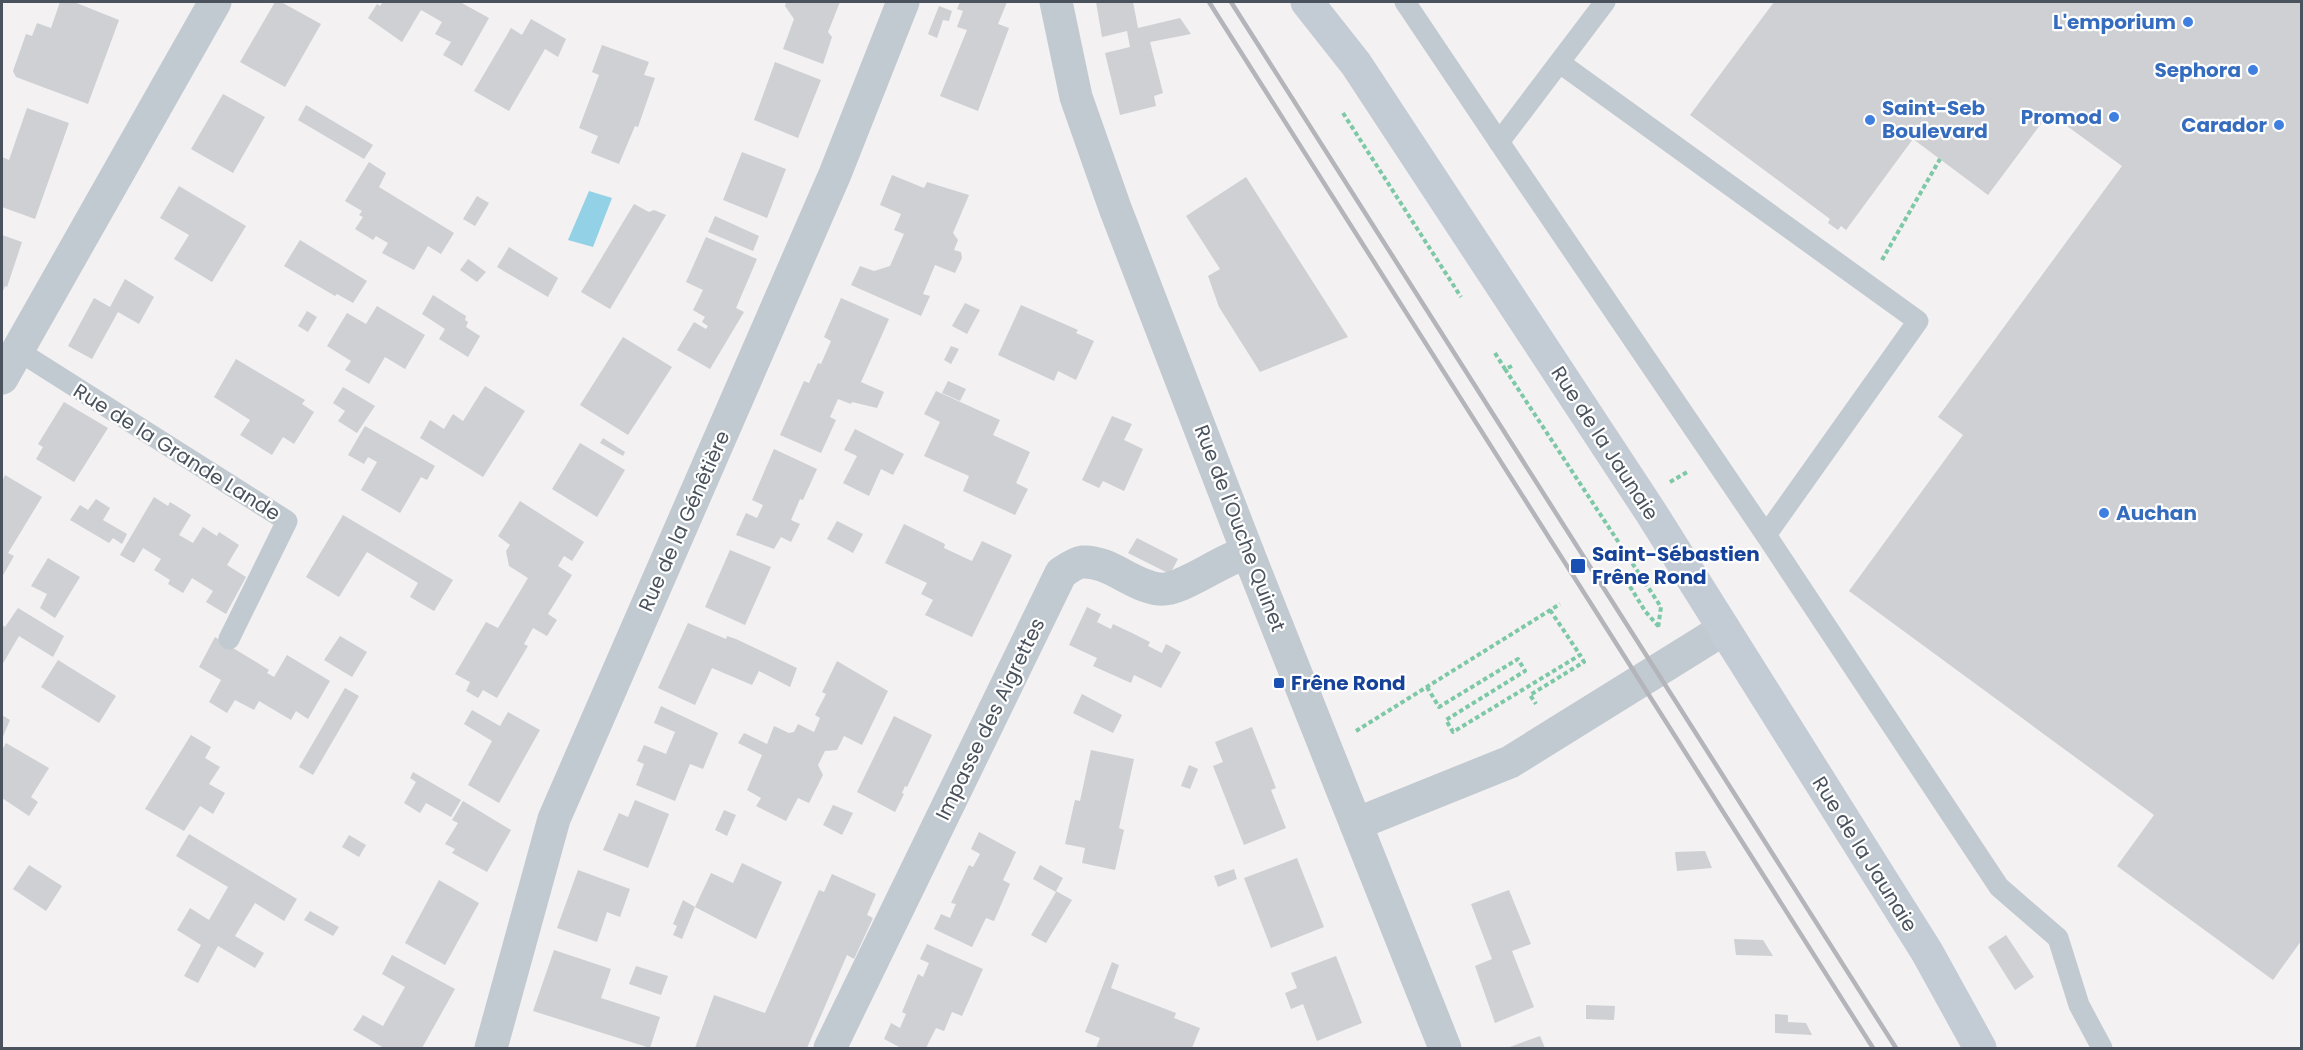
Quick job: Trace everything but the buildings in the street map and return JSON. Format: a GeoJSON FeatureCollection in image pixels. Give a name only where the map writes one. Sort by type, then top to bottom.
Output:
{"type":"FeatureCollection","features":[{"type":"Feature","properties":{"kind":"main road","name":"Rue de la Jaunaie"},"geometry":{"type":"LineString","coordinates":[[1307,2],[1356,64],[1650,511],[1927,952],[1980,1048]]}},
{"type":"Feature","properties":{"kind":"street"},"geometry":{"type":"LineString","coordinates":[[2,378],[214,2]]}},
{"type":"Feature","properties":{"kind":"street","name":"Rue de la Génêtière"},"geometry":{"type":"LineString","coordinates":[[491,1048],[554,819],[835,174],[903,2]]}},
{"type":"Feature","properties":{"kind":"street","name":"Rue de l'Ouche Quinet"},"geometry":{"type":"LineString","coordinates":[[1056,2],[1076,97],[1248,553],[1445,1048]]}},
{"type":"Feature","properties":{"kind":"street","name":"Impasse des Aigrettes"},"geometry":{"type":"LineString","coordinates":[[830,1048],[1061,573],[1080,562],[1101,564],[1136,584],[1162,590],[1181,584],[1232,556],[1248,553]]}},
{"type":"Feature","properties":{"kind":"street"},"geometry":{"type":"LineString","coordinates":[[1356,824],[1510,762],[1724,629]]}},
{"type":"Feature","properties":{"kind":"lane"},"geometry":{"type":"LineString","coordinates":[[1405,2],[1766,535],[2000,887],[2058,938],[2079,1005],[2102,1048]]}},
{"type":"Feature","properties":{"kind":"lane"},"geometry":{"type":"LineString","coordinates":[[1500,142],[1605,2]]}},
{"type":"Feature","properties":{"kind":"lane"},"geometry":{"type":"LineString","coordinates":[[1560,63],[1918,321],[1766,535]]}},
{"type":"Feature","properties":{"kind":"lane","name":"Rue de la Grande Lande"},"geometry":{"type":"LineString","coordinates":[[17,350],[287,521],[229,639]]}},
{"type":"Feature","properties":{"kind":"path"},"geometry":{"type":"LineString","coordinates":[[1341,109],[1461,297]]}},
{"type":"Feature","properties":{"kind":"path"},"geometry":{"type":"LineString","coordinates":[[1867,284],[1940,159]]}},
{"type":"Feature","properties":{"kind":"path"},"geometry":{"type":"LineString","coordinates":[[1495,352],[1661,607],[1659,628],[1650,635]]}},
{"type":"Feature","properties":{"kind":"path"},"geometry":{"type":"LineString","coordinates":[[1505,369],[1518,363]]}},
{"type":"Feature","properties":{"kind":"path"},"geometry":{"type":"LineString","coordinates":[[1626,580],[1645,611]]}},
{"type":"Feature","properties":{"kind":"path"},"geometry":{"type":"LineString","coordinates":[[1327,749],[1560,604]]}},
{"type":"Feature","properties":{"kind":"path"},"geometry":{"type":"LineString","coordinates":[[1550,610],[1589,671]]}},
{"type":"Feature","properties":{"kind":"path"},"geometry":{"type":"LineString","coordinates":[[1427,687],[1439,707],[1518,659],[1525,671],[1446,720],[1453,732],[1580,655]]}},
{"type":"Feature","properties":{"kind":"path"},"geometry":{"type":"LineString","coordinates":[[1539,709],[1530,695],[1584,662]]}},
{"type":"Feature","properties":{"kind":"water"},"geometry":{"type":"Polygon","coordinates":[[[589,191],[612,198],[593,247],[568,240],[589,191]]]}},
{"type":"Feature","properties":{"kind":"railway"},"geometry":{"type":"LineString","coordinates":[[1209,2],[1873,1048]]}},
{"type":"Feature","properties":{"kind":"railway"},"geometry":{"type":"LineString","coordinates":[[1231,2],[1896,1048]]}},
{"type":"Feature","properties":{"kind":"place","name":"L'emporium"},"geometry":{"type":"Point","coordinates":[2188,22]}},
{"type":"Feature","properties":{"kind":"place","name":"Sephora"},"geometry":{"type":"Point","coordinates":[2253,70]}},
{"type":"Feature","properties":{"kind":"place","name":"Promod"},"geometry":{"type":"Point","coordinates":[2114,117]}},
{"type":"Feature","properties":{"kind":"place","name":"Saint-Seb Boulevard"},"geometry":{"type":"Point","coordinates":[1870,120]}},
{"type":"Feature","properties":{"kind":"place","name":"Carador"},"geometry":{"type":"Point","coordinates":[2279,125]}},
{"type":"Feature","properties":{"kind":"place","name":"Auchan"},"geometry":{"type":"Point","coordinates":[2104,513]}},
{"type":"Feature","properties":{"kind":"place","name":"Saint-Sébastien Frêne Rond"},"geometry":{"type":"Point","coordinates":[1578,566]}},
{"type":"Feature","properties":{"kind":"place","name":"Frêne Rond"},"geometry":{"type":"Point","coordinates":[1279,683]}}]}
